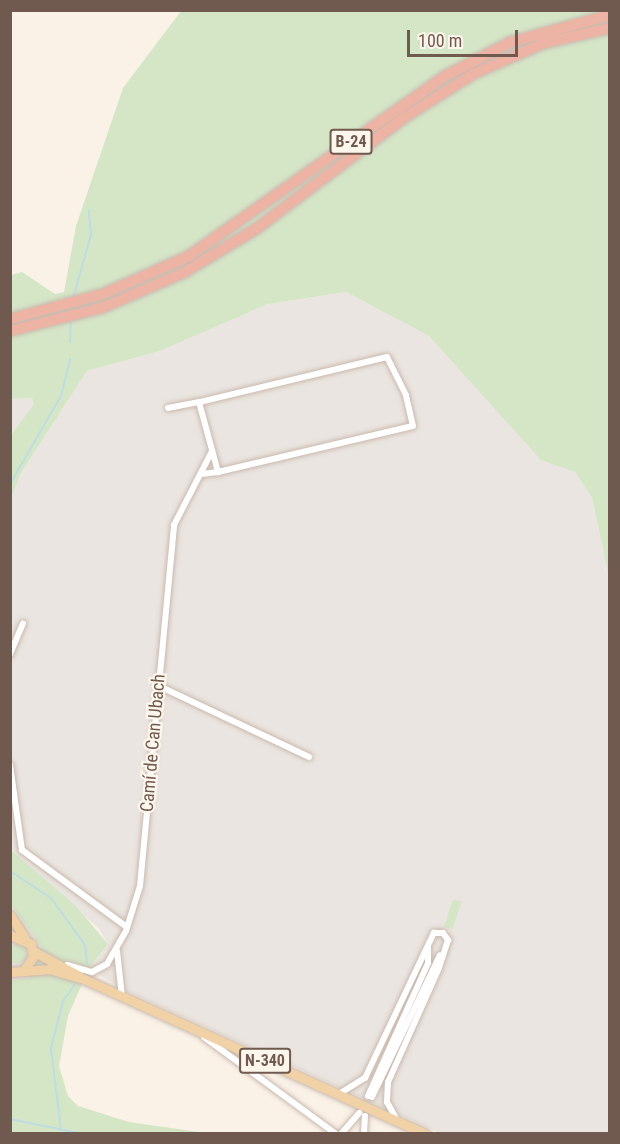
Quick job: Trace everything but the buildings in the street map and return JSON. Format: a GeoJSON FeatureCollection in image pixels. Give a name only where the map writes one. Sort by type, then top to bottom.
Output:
{"type":"FeatureCollection","features":[{"type":"Feature","properties":{"kind":"highway","name":"B-24"},"geometry":{"type":"LineString","coordinates":[[10,319],[104,294],[225,234],[447,75],[511,42],[609,15]]}},
{"type":"Feature","properties":{"kind":"highway","name":"B-24"},"geometry":{"type":"LineString","coordinates":[[10,331],[104,307],[222,252],[405,117],[473,74],[544,43],[609,28]]}},
{"type":"Feature","properties":{"kind":"main road"},"geometry":{"type":"LineString","coordinates":[[10,915],[33,951],[25,969]]}},
{"type":"Feature","properties":{"kind":"main road"},"geometry":{"type":"LineString","coordinates":[[10,935],[25,938]]}},
{"type":"Feature","properties":{"kind":"main road","name":"N-340"},"geometry":{"type":"LineString","coordinates":[[33,951],[67,965],[88,981]]}},
{"type":"Feature","properties":{"kind":"main road","name":"N-340"},"geometry":{"type":"LineString","coordinates":[[10,972],[25,969],[49,969],[88,981],[426,1134]]}},
{"type":"Feature","properties":{"kind":"street"},"geometry":{"type":"LineString","coordinates":[[168,408],[387,357],[406,395],[413,426],[218,472],[201,474]]}},
{"type":"Feature","properties":{"kind":"street"},"geometry":{"type":"LineString","coordinates":[[199,402],[218,472]]}},
{"type":"Feature","properties":{"kind":"street"},"geometry":{"type":"LineString","coordinates":[[201,474],[212,451]]}},
{"type":"Feature","properties":{"kind":"street","name":"Camí de Can Ubach"},"geometry":{"type":"LineString","coordinates":[[122,997],[116,978],[117,950],[140,886],[173,531],[201,474]]}},
{"type":"Feature","properties":{"kind":"street"},"geometry":{"type":"LineString","coordinates":[[10,654],[23,624]]}},
{"type":"Feature","properties":{"kind":"street"},"geometry":{"type":"LineString","coordinates":[[159,686],[309,757]]}},
{"type":"Feature","properties":{"kind":"street"},"geometry":{"type":"LineString","coordinates":[[10,765],[22,850],[127,927]]}},
{"type":"Feature","properties":{"kind":"street"},"geometry":{"type":"LineString","coordinates":[[339,1094],[369,1072],[434,933],[443,933],[448,940],[388,1082],[387,1102],[397,1121]]}},
{"type":"Feature","properties":{"kind":"street"},"geometry":{"type":"LineString","coordinates":[[428,946],[428,963],[370,1096],[443,952]]}},
{"type":"Feature","properties":{"kind":"street","name":"Camí de Can Ubach"},"geometry":{"type":"LineString","coordinates":[[67,965],[92,972],[117,950]]}},
{"type":"Feature","properties":{"kind":"street"},"geometry":{"type":"LineString","coordinates":[[191,1028],[336,1134]]}},
{"type":"Feature","properties":{"kind":"street"},"geometry":{"type":"LineString","coordinates":[[341,1134],[362,1115],[364,1134]]}},
{"type":"Feature","properties":{"kind":"shaded area"},"geometry":{"type":"Polygon","coordinates":[[[346,292],[429,336],[562,466],[575,472],[592,498],[609,578],[609,1133],[440,1133],[122,989],[89,968],[108,944],[99,929],[11,849],[10,499],[21,473],[87,371],[160,351],[268,304],[346,292]]]}},
{"type":"Feature","properties":{"kind":"shaded area"},"geometry":{"type":"Polygon","coordinates":[[[32,398],[35,404],[11,435],[11,399],[32,398]]]}},
{"type":"Feature","properties":{"kind":"shaded area"},"geometry":{"type":"Polygon","coordinates":[[[10,905],[41,946],[29,978],[12,981],[10,905]]]}},
{"type":"Feature","properties":{"kind":"green space"},"geometry":{"type":"Polygon","coordinates":[[[181,11],[609,11],[609,578],[592,498],[575,472],[541,460],[429,336],[346,292],[268,304],[160,351],[87,371],[21,473],[11,498],[11,435],[34,404],[32,398],[11,399],[11,275],[22,272],[55,294],[64,292],[76,226],[123,88],[181,11]]]}},
{"type":"Feature","properties":{"kind":"green space"},"geometry":{"type":"Polygon","coordinates":[[[10,849],[76,906],[108,944],[89,968],[68,1016],[59,1066],[68,1096],[78,1106],[129,1122],[206,1133],[11,1133],[11,980],[29,978],[41,946],[11,905],[10,849]]]}},
{"type":"Feature","properties":{"kind":"green space"},"geometry":{"type":"Polygon","coordinates":[[[453,899],[462,902],[453,929],[444,927],[453,899]]]}},
{"type":"Feature","properties":{"kind":"green space"},"geometry":{"type":"Polygon","coordinates":[[[17,944],[24,947],[27,954],[24,961],[17,964],[10,961],[7,954],[10,947],[17,944]]]}},
{"type":"Feature","properties":{"kind":"waterway"},"geometry":{"type":"LineString","coordinates":[[73,298],[91,235],[89,210]]}},
{"type":"Feature","properties":{"kind":"waterway"},"geometry":{"type":"LineString","coordinates":[[70,342],[71,318]]}},
{"type":"Feature","properties":{"kind":"waterway"},"geometry":{"type":"LineString","coordinates":[[10,484],[61,396],[70,359]]}},
{"type":"Feature","properties":{"kind":"waterway"},"geometry":{"type":"LineString","coordinates":[[10,871],[51,898],[85,945],[87,963]]}},
{"type":"Feature","properties":{"kind":"waterway"},"geometry":{"type":"LineString","coordinates":[[61,1130],[51,1048],[63,1001],[74,986]]}},
{"type":"Feature","properties":{"kind":"waterway"},"geometry":{"type":"LineString","coordinates":[[10,1119],[83,1134]]}}]}
